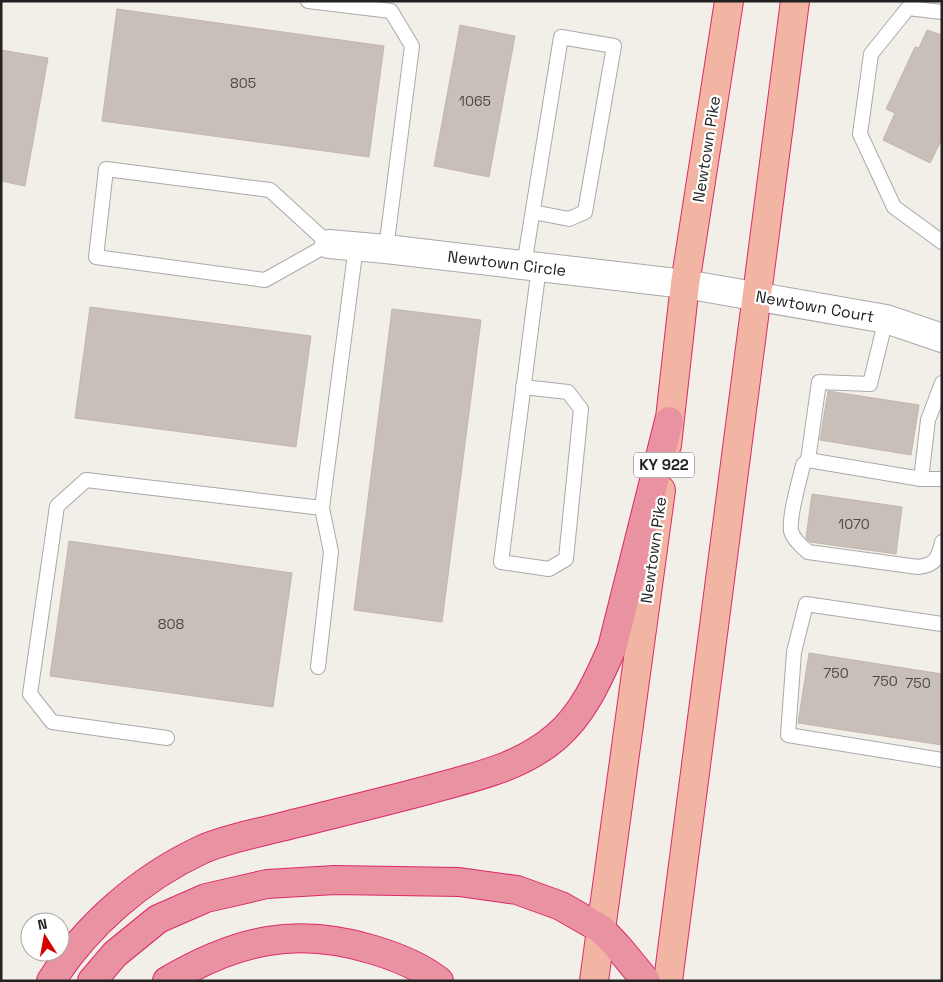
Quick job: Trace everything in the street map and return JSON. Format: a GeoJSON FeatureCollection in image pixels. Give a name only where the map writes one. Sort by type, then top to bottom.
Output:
{"type":"FeatureCollection","features":[{"type":"Feature","properties":{"kind":"highway","name":"Newtown Pike"},"geometry":{"type":"LineString","coordinates":[[594,981],[660,500],[685,284],[729,1]]}},
{"type":"Feature","properties":{"kind":"highway"},"geometry":{"type":"LineString","coordinates":[[668,981],[795,1]]}},
{"type":"Feature","properties":{"kind":"highway"},"geometry":{"type":"LineString","coordinates":[[52,981],[87,936],[110,911],[168,868],[202,849],[508,767],[532,754],[557,736],[579,711],[596,683],[612,648],[669,422]]}},
{"type":"Feature","properties":{"kind":"highway"},"geometry":{"type":"LineString","coordinates":[[92,981],[115,954],[158,920],[206,898],[267,884],[335,880],[459,882],[517,890],[562,906],[601,930],[618,946],[646,981]]}},
{"type":"Feature","properties":{"kind":"highway"},"geometry":{"type":"LineString","coordinates":[[167,981],[204,960],[238,947],[275,939],[321,938],[359,945],[396,956],[429,973],[439,981]]}},
{"type":"Feature","properties":{"kind":"street","name":"Newtown Circle"},"geometry":{"type":"LineString","coordinates":[[329,244],[685,284]]}},
{"type":"Feature","properties":{"kind":"street","name":"Newtown Court"},"geometry":{"type":"LineString","coordinates":[[685,284],[886,319],[942,338]]}},
{"type":"Feature","properties":{"kind":"lane"},"geometry":{"type":"LineString","coordinates":[[308,1],[391,11],[412,46],[386,249]]}},
{"type":"Feature","properties":{"kind":"lane"},"geometry":{"type":"LineString","coordinates":[[942,12],[908,8],[872,54],[860,134],[894,207],[942,242]]}},
{"type":"Feature","properties":{"kind":"lane"},"geometry":{"type":"LineString","coordinates":[[523,387],[568,392],[581,409],[566,560],[549,569],[501,562],[523,387],[532,266],[533,212],[561,37],[614,46],[584,212],[569,218],[533,212]]}},
{"type":"Feature","properties":{"kind":"lane"},"geometry":{"type":"LineString","coordinates":[[106,169],[270,190],[329,244],[265,280],[96,257],[106,169]]}},
{"type":"Feature","properties":{"kind":"lane"},"geometry":{"type":"LineString","coordinates":[[318,667],[331,552],[322,508],[356,246]]}},
{"type":"Feature","properties":{"kind":"lane"},"geometry":{"type":"LineString","coordinates":[[886,319],[870,384],[819,382],[808,460],[803,465],[791,520],[792,533],[801,547],[808,552],[918,567],[928,566],[936,561],[942,542]]}},
{"type":"Feature","properties":{"kind":"lane"},"geometry":{"type":"LineString","coordinates":[[921,479],[928,420],[942,384]]}},
{"type":"Feature","properties":{"kind":"lane"},"geometry":{"type":"LineString","coordinates":[[808,460],[921,479],[942,479]]}},
{"type":"Feature","properties":{"kind":"lane"},"geometry":{"type":"LineString","coordinates":[[167,738],[52,722],[30,694],[57,506],[86,480],[322,508]]}},
{"type":"Feature","properties":{"kind":"lane"},"geometry":{"type":"LineString","coordinates":[[942,624],[806,604],[794,652],[788,735],[942,760]]}},
{"type":"Feature","properties":{"kind":"building"},"geometry":{"type":"Polygon","coordinates":[[[117,9],[384,46],[369,157],[102,121],[117,9]]]}},
{"type":"Feature","properties":{"kind":"building"},"geometry":{"type":"Polygon","coordinates":[[[460,25],[515,36],[489,177],[434,166],[460,25]]]}},
{"type":"Feature","properties":{"kind":"building"},"geometry":{"type":"Polygon","coordinates":[[[927,30],[942,35],[942,139],[930,163],[883,140],[895,113],[886,109],[915,47],[919,48],[927,30]]]}},
{"type":"Feature","properties":{"kind":"building"},"geometry":{"type":"Polygon","coordinates":[[[1,50],[48,58],[25,186],[1,181],[1,50]]]}},
{"type":"Feature","properties":{"kind":"building"},"geometry":{"type":"Polygon","coordinates":[[[90,307],[311,336],[296,447],[75,418],[90,307]]]}},
{"type":"Feature","properties":{"kind":"building"},"geometry":{"type":"Polygon","coordinates":[[[392,309],[481,320],[442,622],[354,610],[392,309]]]}},
{"type":"Feature","properties":{"kind":"building"},"geometry":{"type":"Polygon","coordinates":[[[828,391],[919,405],[911,455],[820,440],[828,391]]]}},
{"type":"Feature","properties":{"kind":"building"},"geometry":{"type":"Polygon","coordinates":[[[812,494],[902,507],[896,554],[810,542],[806,538],[812,494]]]}},
{"type":"Feature","properties":{"kind":"building"},"geometry":{"type":"Polygon","coordinates":[[[69,541],[292,573],[273,707],[50,676],[69,541]]]}},
{"type":"Feature","properties":{"kind":"building"},"geometry":{"type":"Polygon","coordinates":[[[809,653],[942,674],[942,745],[798,723],[809,653]]]}}]}
